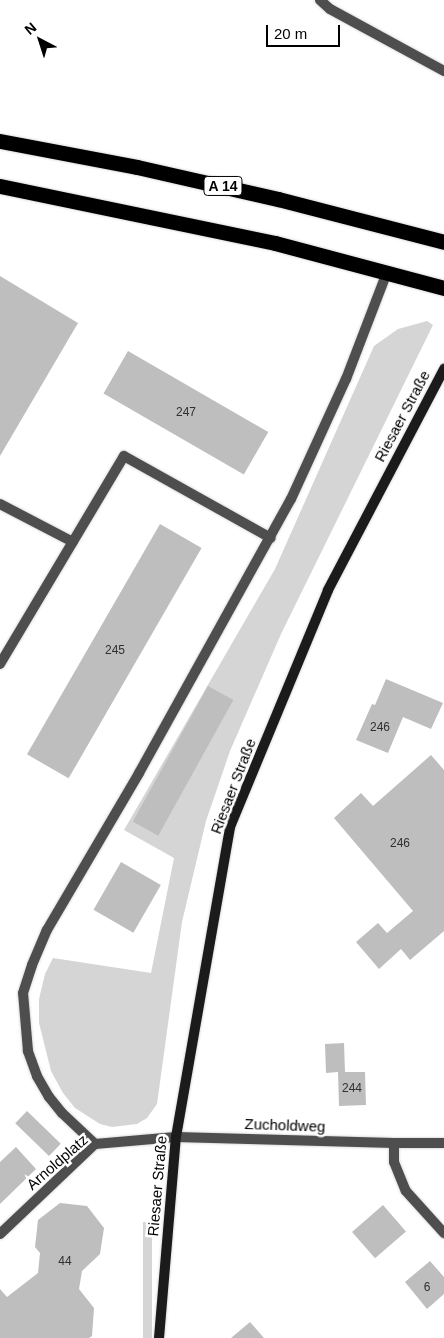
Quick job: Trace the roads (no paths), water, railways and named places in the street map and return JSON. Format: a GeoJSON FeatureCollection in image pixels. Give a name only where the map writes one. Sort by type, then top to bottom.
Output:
{"type":"FeatureCollection","features":[{"type":"Feature","properties":{"kind":"highway","name":"A 14"},"geometry":{"type":"LineString","coordinates":[[0,141],[137,167],[278,199],[444,242]]}},
{"type":"Feature","properties":{"kind":"highway"},"geometry":{"type":"LineString","coordinates":[[0,186],[275,243],[444,288]]}},
{"type":"Feature","properties":{"kind":"main road","name":"Riesaer Straße"},"geometry":{"type":"LineString","coordinates":[[159,1338],[176,1137],[230,827],[328,590],[444,369]]}},
{"type":"Feature","properties":{"kind":"street"},"geometry":{"type":"LineString","coordinates":[[320,0],[330,9],[444,71]]}},
{"type":"Feature","properties":{"kind":"street"},"geometry":{"type":"LineString","coordinates":[[95,1144],[62,1113],[49,1097],[37,1076],[28,1051],[23,993],[32,965],[47,930],[144,765],[270,538],[346,379],[387,272]]}},
{"type":"Feature","properties":{"kind":"street"},"geometry":{"type":"LineString","coordinates":[[0,664],[124,456],[270,538]]}},
{"type":"Feature","properties":{"kind":"street"},"geometry":{"type":"LineString","coordinates":[[0,504],[73,542]]}},
{"type":"Feature","properties":{"kind":"street","name":"Zucholdweg"},"geometry":{"type":"LineString","coordinates":[[176,1137],[444,1143]]}},
{"type":"Feature","properties":{"kind":"street","name":"Arnoldplatz"},"geometry":{"type":"LineString","coordinates":[[0,1234],[95,1144],[176,1137]]}},
{"type":"Feature","properties":{"kind":"street"},"geometry":{"type":"LineString","coordinates":[[394,1143],[394,1162],[406,1191],[444,1233]]}}]}
